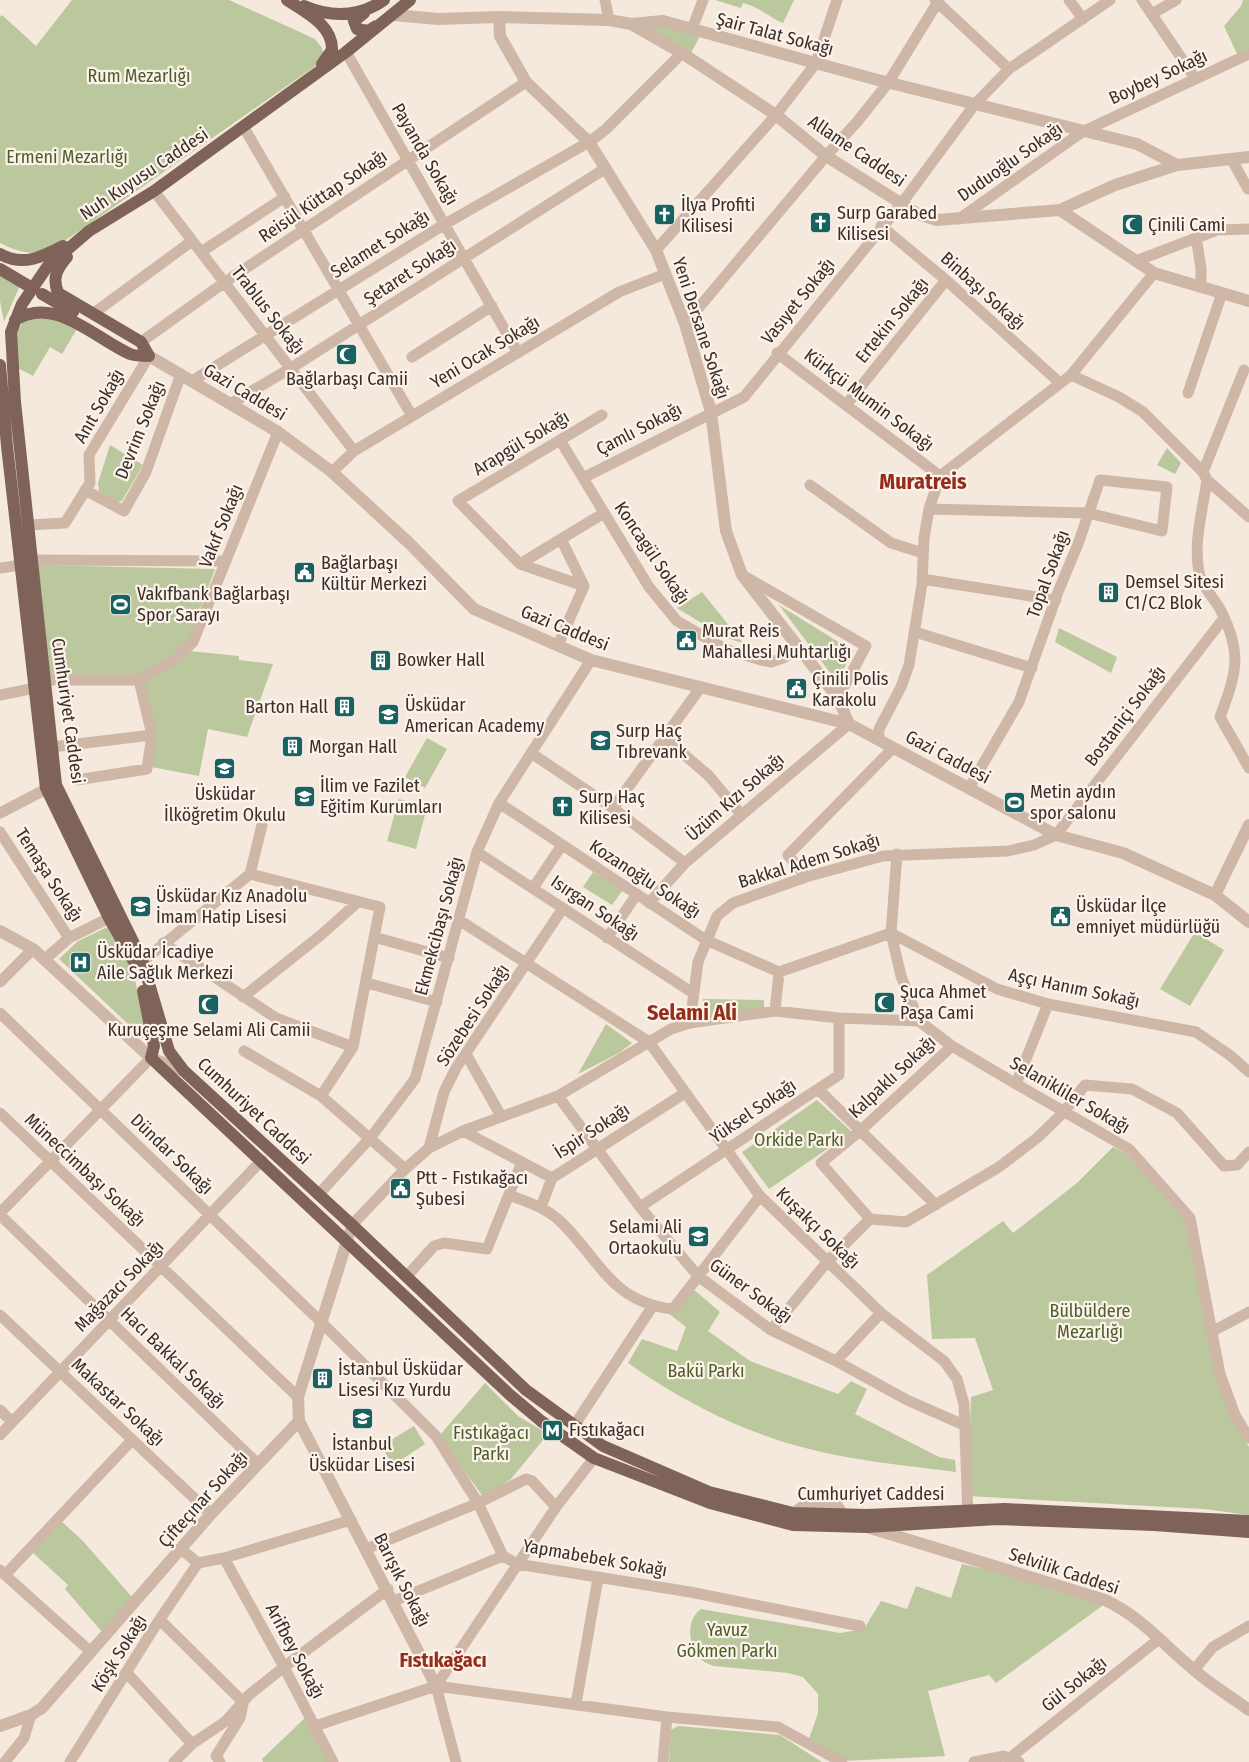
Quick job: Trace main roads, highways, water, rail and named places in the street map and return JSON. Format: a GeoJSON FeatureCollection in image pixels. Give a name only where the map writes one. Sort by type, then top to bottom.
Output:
{"type":"FeatureCollection","features":[{"type":"Feature","properties":{"kind":"main road"},"geometry":{"type":"LineString","coordinates":[[288,0],[311,9],[335,15],[355,14],[371,9]]}},
{"type":"Feature","properties":{"kind":"main road"},"geometry":{"type":"LineString","coordinates":[[288,0],[316,19],[331,40],[330,55],[312,75]]}},
{"type":"Feature","properties":{"kind":"main road"},"geometry":{"type":"LineString","coordinates":[[381,24],[363,31],[357,30],[354,25],[357,17],[384,0]]}},
{"type":"Feature","properties":{"kind":"main road"},"geometry":{"type":"LineString","coordinates":[[312,75],[346,52],[410,0]]}},
{"type":"Feature","properties":{"kind":"main road","name":"Nuh Kuyusu Caddesi"},"geometry":{"type":"LineString","coordinates":[[15,320],[33,285],[47,267],[89,231],[154,191],[312,75]]}},
{"type":"Feature","properties":{"kind":"main road"},"geometry":{"type":"LineString","coordinates":[[0,254],[24,261],[33,260],[43,257],[89,231]]}},
{"type":"Feature","properties":{"kind":"main road"},"geometry":{"type":"LineString","coordinates":[[89,231],[57,269],[54,282],[58,293],[141,342],[149,356]]}},
{"type":"Feature","properties":{"kind":"main road"},"geometry":{"type":"LineString","coordinates":[[0,269],[27,285]]}},
{"type":"Feature","properties":{"kind":"main road"},"geometry":{"type":"LineString","coordinates":[[42,294],[149,356]]}},
{"type":"Feature","properties":{"kind":"main road"},"geometry":{"type":"LineString","coordinates":[[15,320],[24,314],[58,313],[131,354],[149,356]]}},
{"type":"Feature","properties":{"kind":"main road","name":"Cumhuriyet Caddesi"},"geometry":{"type":"LineString","coordinates":[[15,320],[11,332],[15,402],[28,526],[26,563]]}},
{"type":"Feature","properties":{"kind":"main road","name":"Cumhuriyet Caddesi"},"geometry":{"type":"LineString","coordinates":[[0,365],[3,447],[26,563],[51,786],[109,918],[140,963],[154,1046],[148,1061],[262,1160],[509,1394],[545,1424],[594,1458],[710,1504],[793,1526],[867,1527],[968,1515]]}},
{"type":"Feature","properties":{"kind":"main road","name":"Cumhuriyet Caddesi"},"geometry":{"type":"LineString","coordinates":[[38,683],[52,747],[51,786],[140,963],[169,1051],[184,1071],[352,1225],[526,1390],[574,1426],[603,1446],[709,1492],[793,1513],[968,1515],[997,1519],[1249,1521]]}},
{"type":"Feature","properties":{"kind":"main road","name":"Cumhuriyet Caddesi"},"geometry":{"type":"LineString","coordinates":[[1154,1521],[1249,1532]]}},
{"type":"Feature","properties":{"kind":"place","name":"İlya Profiti Kilisesi"},"geometry":{"type":"Point","coordinates":[665,215]}},
{"type":"Feature","properties":{"kind":"place","name":"Surp Garabed Kilisesi"},"geometry":{"type":"Point","coordinates":[821,223]}},
{"type":"Feature","properties":{"kind":"place","name":"Çinili Cami"},"geometry":{"type":"Point","coordinates":[1132,225]}},
{"type":"Feature","properties":{"kind":"place","name":"Bağlarbaşı Camii"},"geometry":{"type":"Point","coordinates":[347,354]}},
{"type":"Feature","properties":{"kind":"place","name":"Bağlarbaşı Kültür Merkezi"},"geometry":{"type":"Point","coordinates":[305,573]}},
{"type":"Feature","properties":{"kind":"place","name":"Demsel Sitesi C1/C2 Blok"},"geometry":{"type":"Point","coordinates":[1109,592]}},
{"type":"Feature","properties":{"kind":"place","name":"Vakıfbank Bağlarbaşı Spor Sarayı"},"geometry":{"type":"Point","coordinates":[121,604]}},
{"type":"Feature","properties":{"kind":"place","name":"Murat Reis Mahallesi Muhtarlığı"},"geometry":{"type":"Point","coordinates":[686,641]}},
{"type":"Feature","properties":{"kind":"place","name":"Bowker Hall"},"geometry":{"type":"Point","coordinates":[381,660]}},
{"type":"Feature","properties":{"kind":"place","name":"Çinili Polis Karakolu"},"geometry":{"type":"Point","coordinates":[796,689]}},
{"type":"Feature","properties":{"kind":"place","name":"Barton Hall"},"geometry":{"type":"Point","coordinates":[344,707]}},
{"type":"Feature","properties":{"kind":"place","name":"Üsküdar American Academy"},"geometry":{"type":"Point","coordinates":[389,715]}},
{"type":"Feature","properties":{"kind":"place","name":"Surp Haç Tıbrevank"},"geometry":{"type":"Point","coordinates":[600,741]}},
{"type":"Feature","properties":{"kind":"place","name":"Morgan Hall"},"geometry":{"type":"Point","coordinates":[293,747]}},
{"type":"Feature","properties":{"kind":"place","name":"Üsküdar İlköğretim Okulu"},"geometry":{"type":"Point","coordinates":[225,769]}},
{"type":"Feature","properties":{"kind":"place","name":"İlim ve Fazilet Eğitim Kurumları"},"geometry":{"type":"Point","coordinates":[304,796]}},
{"type":"Feature","properties":{"kind":"place","name":"Metin aydın spor salonu"},"geometry":{"type":"Point","coordinates":[1014,802]}},
{"type":"Feature","properties":{"kind":"place","name":"Surp Haç Kilisesi"},"geometry":{"type":"Point","coordinates":[563,807]}},
{"type":"Feature","properties":{"kind":"place","name":"Üsküdar Kız Anadolu İmam Hatip Lisesi"},"geometry":{"type":"Point","coordinates":[140,906]}},
{"type":"Feature","properties":{"kind":"place","name":"Üsküdar İlçe emniyet müdürlüğü"},"geometry":{"type":"Point","coordinates":[1060,916]}},
{"type":"Feature","properties":{"kind":"place","name":"Üsküdar İcadiye Aile Sağlık Merkezi"},"geometry":{"type":"Point","coordinates":[81,962]}},
{"type":"Feature","properties":{"kind":"place","name":"Şuca Ahmet Paşa Cami"},"geometry":{"type":"Point","coordinates":[884,1002]}},
{"type":"Feature","properties":{"kind":"place","name":"Kuruçeşme Selami Ali Camii"},"geometry":{"type":"Point","coordinates":[209,1005]}},
{"type":"Feature","properties":{"kind":"place","name":"Ptt - Fıstıkağacı Şubesi"},"geometry":{"type":"Point","coordinates":[400,1188]}},
{"type":"Feature","properties":{"kind":"place","name":"Selami Ali Ortaokulu"},"geometry":{"type":"Point","coordinates":[698,1237]}},
{"type":"Feature","properties":{"kind":"place","name":"İstanbul Üsküdar Lisesi Kız Yurdu"},"geometry":{"type":"Point","coordinates":[322,1379]}},
{"type":"Feature","properties":{"kind":"place","name":"İstanbul Üsküdar Lisesi"},"geometry":{"type":"Point","coordinates":[362,1419]}},
{"type":"Feature","properties":{"kind":"place","name":"Fıstıkağacı"},"geometry":{"type":"Point","coordinates":[553,1430]}},
{"type":"Feature","properties":{"kind":"district","name":"Muratreis"},"geometry":{"type":"Point","coordinates":[923,481]}},
{"type":"Feature","properties":{"kind":"district","name":"Selami Ali"},"geometry":{"type":"Point","coordinates":[692,1012]}},
{"type":"Feature","properties":{"kind":"district","name":"Fıstıkağacı"},"geometry":{"type":"Point","coordinates":[443,1660]}},
{"type":"Feature","properties":{"kind":"park label","name":"Rum Mezarlığı"},"geometry":{"type":"Point","coordinates":[139,76]}},
{"type":"Feature","properties":{"kind":"park label","name":"Ermeni Mezarlığı"},"geometry":{"type":"Point","coordinates":[67,157]}},
{"type":"Feature","properties":{"kind":"park label","name":"Orkide Parkı"},"geometry":{"type":"Point","coordinates":[799,1140]}},
{"type":"Feature","properties":{"kind":"park label","name":"Bülbüldere Mezarlığı"},"geometry":{"type":"Point","coordinates":[1090,1321]}},
{"type":"Feature","properties":{"kind":"park label","name":"Bakü Parkı"},"geometry":{"type":"Point","coordinates":[706,1371]}},
{"type":"Feature","properties":{"kind":"park label","name":"Fıstıkağacı Parkı"},"geometry":{"type":"Point","coordinates":[491,1444]}},
{"type":"Feature","properties":{"kind":"park label","name":"Yavuz Gökmen Parkı"},"geometry":{"type":"Point","coordinates":[727,1640]}}]}
